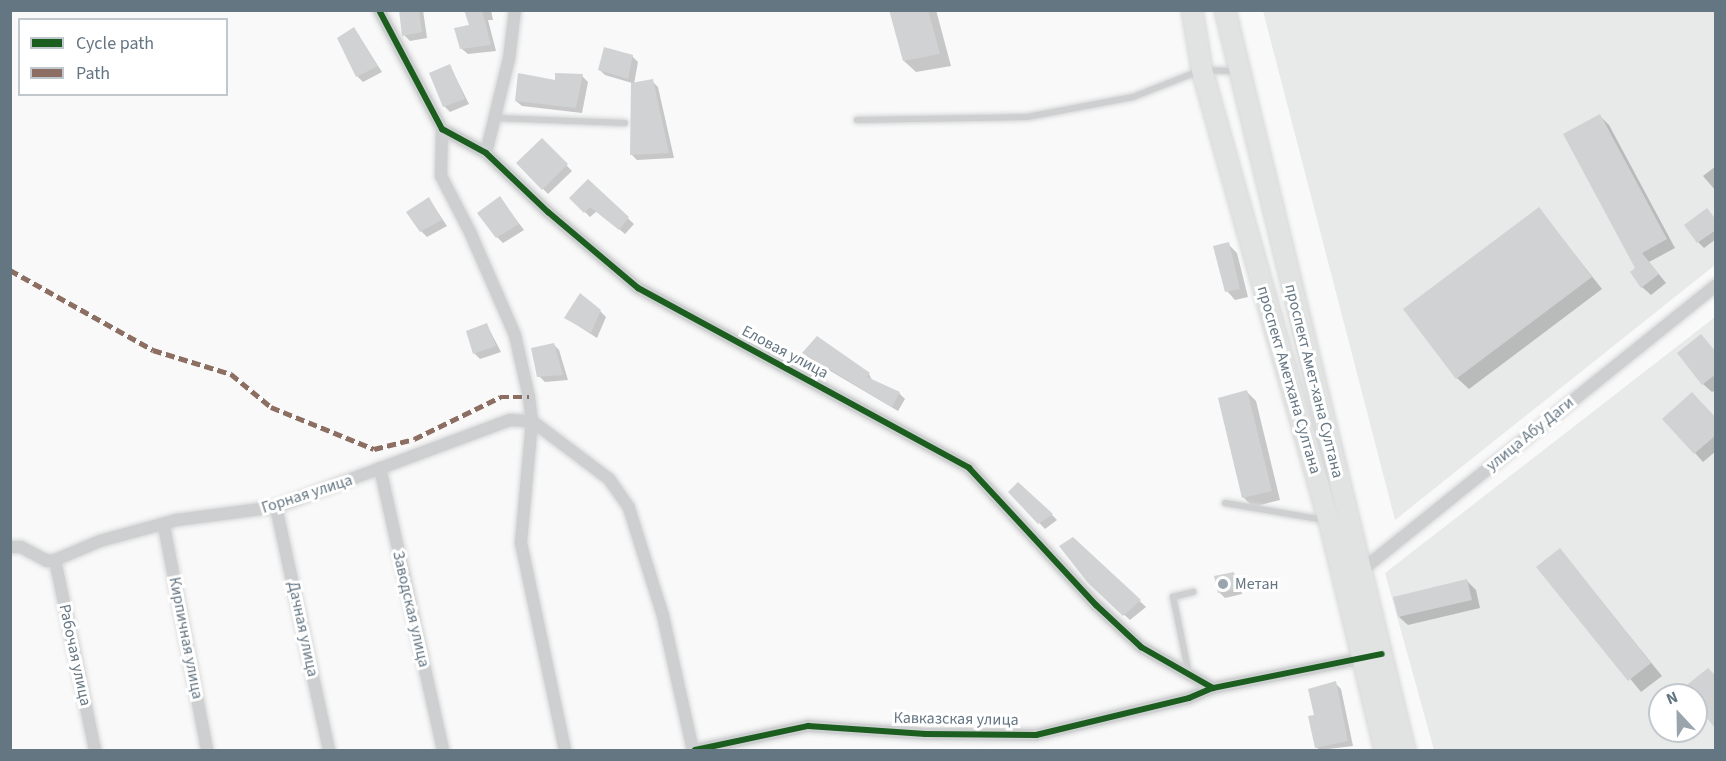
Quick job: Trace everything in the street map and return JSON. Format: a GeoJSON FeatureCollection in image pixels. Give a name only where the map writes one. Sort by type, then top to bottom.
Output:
{"type":"FeatureCollection","features":[{"type":"Feature","properties":{"kind":"main road","name":"проспект Аметхана Султана"},"geometry":{"type":"LineString","coordinates":[[1192,10],[1202,70],[1329,521],[1340,568],[1372,656],[1385,750]]}},
{"type":"Feature","properties":{"kind":"main road","name":"проспект Амет-хана Султана"},"geometry":{"type":"LineString","coordinates":[[1225,10],[1237,71],[1362,570],[1372,656],[1405,750]]}},
{"type":"Feature","properties":{"kind":"street"},"geometry":{"type":"LineString","coordinates":[[380,10],[442,129],[441,176],[470,232],[515,335],[532,421],[521,543],[566,750]]}},
{"type":"Feature","properties":{"kind":"street"},"geometry":{"type":"LineString","coordinates":[[486,153],[509,59],[515,10]]}},
{"type":"Feature","properties":{"kind":"street","name":"Еловая улица"},"geometry":{"type":"LineString","coordinates":[[442,129],[486,153],[548,213],[638,288],[969,468],[1096,605],[1141,647],[1213,688]]}},
{"type":"Feature","properties":{"kind":"street","name":"улица Абу Даги"},"geometry":{"type":"LineString","coordinates":[[1362,570],[1716,285]]}},
{"type":"Feature","properties":{"kind":"street","name":"Горная улица"},"geometry":{"type":"LineString","coordinates":[[55,560],[99,541],[164,526],[177,520],[276,507],[510,420],[532,421]]}},
{"type":"Feature","properties":{"kind":"street"},"geometry":{"type":"LineString","coordinates":[[532,421],[609,479],[629,508],[663,616],[694,750]]}},
{"type":"Feature","properties":{"kind":"street","name":"Заводская улица"},"geometry":{"type":"LineString","coordinates":[[380,468],[443,750]]}},
{"type":"Feature","properties":{"kind":"street","name":"Дачная улица"},"geometry":{"type":"LineString","coordinates":[[276,507],[329,750]]}},
{"type":"Feature","properties":{"kind":"street","name":"Кирпичная улица"},"geometry":{"type":"LineString","coordinates":[[164,526],[207,750]]}},
{"type":"Feature","properties":{"kind":"street"},"geometry":{"type":"LineString","coordinates":[[10,547],[21,547],[47,561],[55,560]]}},
{"type":"Feature","properties":{"kind":"street","name":"Рабочая улица"},"geometry":{"type":"LineString","coordinates":[[55,560],[94,750]]}},
{"type":"Feature","properties":{"kind":"street"},"geometry":{"type":"LineString","coordinates":[[1340,568],[1362,570]]}},
{"type":"Feature","properties":{"kind":"street","name":"Кавказская улица"},"geometry":{"type":"LineString","coordinates":[[694,750],[808,726],[926,734],[1036,735],[1189,698],[1213,688],[1372,656]]}},
{"type":"Feature","properties":{"kind":"lane"},"geometry":{"type":"LineString","coordinates":[[857,120],[1028,117],[1133,98],[1202,70],[1237,71]]}},
{"type":"Feature","properties":{"kind":"lane"},"geometry":{"type":"LineString","coordinates":[[495,118],[625,123]]}},
{"type":"Feature","properties":{"kind":"lane"},"geometry":{"type":"LineString","coordinates":[[1225,503],[1351,527]]}},
{"type":"Feature","properties":{"kind":"lane"},"geometry":{"type":"LineString","coordinates":[[1189,674],[1173,597],[1193,592]]}},
{"type":"Feature","properties":{"kind":"shaded area"},"geometry":{"type":"Polygon","coordinates":[[[1263,11],[1715,11],[1715,265],[1395,520],[1263,11]]]}},
{"type":"Feature","properties":{"kind":"shaded area"},"geometry":{"type":"Polygon","coordinates":[[[1715,317],[1715,750],[1434,750],[1385,573],[1715,317]]]}},
{"type":"Feature","properties":{"kind":"building"},"geometry":{"type":"Polygon","coordinates":[[[399,10],[419,10],[422,32],[402,36],[399,10]]]}},
{"type":"Feature","properties":{"kind":"building"},"geometry":{"type":"Polygon","coordinates":[[[464,10],[482,10],[491,45],[460,49],[454,28],[469,25],[464,10]]]}},
{"type":"Feature","properties":{"kind":"building"},"geometry":{"type":"Polygon","coordinates":[[[889,10],[928,10],[940,54],[903,61],[889,10]]]}},
{"type":"Feature","properties":{"kind":"building"},"geometry":{"type":"Polygon","coordinates":[[[354,27],[378,66],[356,77],[337,38],[354,27]]]}},
{"type":"Feature","properties":{"kind":"building"},"geometry":{"type":"Polygon","coordinates":[[[604,47],[633,55],[628,79],[598,70],[604,47]]]}},
{"type":"Feature","properties":{"kind":"building"},"geometry":{"type":"Polygon","coordinates":[[[450,64],[465,99],[443,107],[429,73],[450,64]]]}},
{"type":"Feature","properties":{"kind":"building"},"geometry":{"type":"Polygon","coordinates":[[[518,73],[555,80],[555,73],[583,74],[576,108],[515,101],[518,73]]]}},
{"type":"Feature","properties":{"kind":"building"},"geometry":{"type":"Polygon","coordinates":[[[653,79],[669,153],[630,155],[631,83],[653,79]]]}},
{"type":"Feature","properties":{"kind":"building"},"geometry":{"type":"Polygon","coordinates":[[[1600,114],[1667,239],[1642,253],[1659,274],[1641,288],[1630,272],[1635,268],[1563,134],[1600,114]]]}},
{"type":"Feature","properties":{"kind":"building"},"geometry":{"type":"Polygon","coordinates":[[[542,138],[568,164],[542,190],[516,163],[542,138]]]}},
{"type":"Feature","properties":{"kind":"building"},"geometry":{"type":"Polygon","coordinates":[[[588,179],[629,217],[619,230],[590,207],[584,213],[569,198],[588,179]]]}},
{"type":"Feature","properties":{"kind":"building"},"geometry":{"type":"Polygon","coordinates":[[[500,196],[519,224],[496,238],[477,213],[500,196]]]}},
{"type":"Feature","properties":{"kind":"building"},"geometry":{"type":"Polygon","coordinates":[[[429,197],[442,220],[420,232],[406,212],[429,197]]]}},
{"type":"Feature","properties":{"kind":"building"},"geometry":{"type":"Polygon","coordinates":[[[1539,207],[1592,277],[1456,379],[1403,309],[1539,207]]]}},
{"type":"Feature","properties":{"kind":"building"},"geometry":{"type":"Polygon","coordinates":[[[1707,208],[1716,220],[1716,230],[1697,243],[1684,225],[1707,208]]]}},
{"type":"Feature","properties":{"kind":"building"},"geometry":{"type":"Polygon","coordinates":[[[1229,242],[1240,289],[1225,292],[1213,246],[1229,242]]]}},
{"type":"Feature","properties":{"kind":"building"},"geometry":{"type":"Polygon","coordinates":[[[580,293],[601,310],[591,333],[564,318],[580,293]]]}},
{"type":"Feature","properties":{"kind":"building"},"geometry":{"type":"Polygon","coordinates":[[[487,323],[496,346],[473,354],[466,331],[487,323]]]}},
{"type":"Feature","properties":{"kind":"building"},"geometry":{"type":"Polygon","coordinates":[[[1701,334],[1716,352],[1716,374],[1702,385],[1677,353],[1701,334]]]}},
{"type":"Feature","properties":{"kind":"building"},"geometry":{"type":"Polygon","coordinates":[[[817,336],[870,373],[867,377],[900,392],[892,407],[802,353],[817,336]]]}},
{"type":"Feature","properties":{"kind":"building"},"geometry":{"type":"Polygon","coordinates":[[[554,343],[563,375],[537,377],[531,348],[554,343]]]}},
{"type":"Feature","properties":{"kind":"building"},"geometry":{"type":"Polygon","coordinates":[[[1247,390],[1272,491],[1242,498],[1218,398],[1247,390]]]}},
{"type":"Feature","properties":{"kind":"building"},"geometry":{"type":"Polygon","coordinates":[[[1692,392],[1716,418],[1716,435],[1694,454],[1662,419],[1692,392]]]}},
{"type":"Feature","properties":{"kind":"building"},"geometry":{"type":"Polygon","coordinates":[[[1018,482],[1053,514],[1038,524],[1008,492],[1018,482]]]}},
{"type":"Feature","properties":{"kind":"building"},"geometry":{"type":"Polygon","coordinates":[[[1073,537],[1141,600],[1123,616],[1088,583],[1059,546],[1073,537]]]}},
{"type":"Feature","properties":{"kind":"building"},"geometry":{"type":"Polygon","coordinates":[[[1560,548],[1651,663],[1628,681],[1536,567],[1560,548]]]}},
{"type":"Feature","properties":{"kind":"building"},"geometry":{"type":"Polygon","coordinates":[[[1234,572],[1237,589],[1218,593],[1214,576],[1234,572]]]}},
{"type":"Feature","properties":{"kind":"building"},"geometry":{"type":"Polygon","coordinates":[[[1467,579],[1472,600],[1398,617],[1393,597],[1467,579]]]}},
{"type":"Feature","properties":{"kind":"building"},"geometry":{"type":"Polygon","coordinates":[[[1708,668],[1716,676],[1716,729],[1708,719],[1708,683],[1689,683],[1708,668]]]}},
{"type":"Feature","properties":{"kind":"building"},"geometry":{"type":"Polygon","coordinates":[[[1336,681],[1348,741],[1315,748],[1308,716],[1314,715],[1308,689],[1336,681]]]}},
{"type":"Feature","properties":{"kind":"marked path"},"geometry":{"type":"LineString","coordinates":[[10,270],[153,350],[231,374],[271,407],[374,449],[414,439],[500,397],[529,397]]}},
{"type":"Feature","properties":{"kind":"cycle path"},"geometry":{"type":"LineString","coordinates":[[379,10],[442,129],[486,153],[548,212],[638,288],[969,468],[1096,605],[1141,647],[1213,688]]}},
{"type":"Feature","properties":{"kind":"cycle path"},"geometry":{"type":"LineString","coordinates":[[695,750],[808,726],[926,734],[1036,735],[1189,698],[1213,688],[1382,654]]}},
{"type":"Feature","properties":{"kind":"place","name":"Метан"},"geometry":{"type":"Point","coordinates":[1223,584]}}]}
